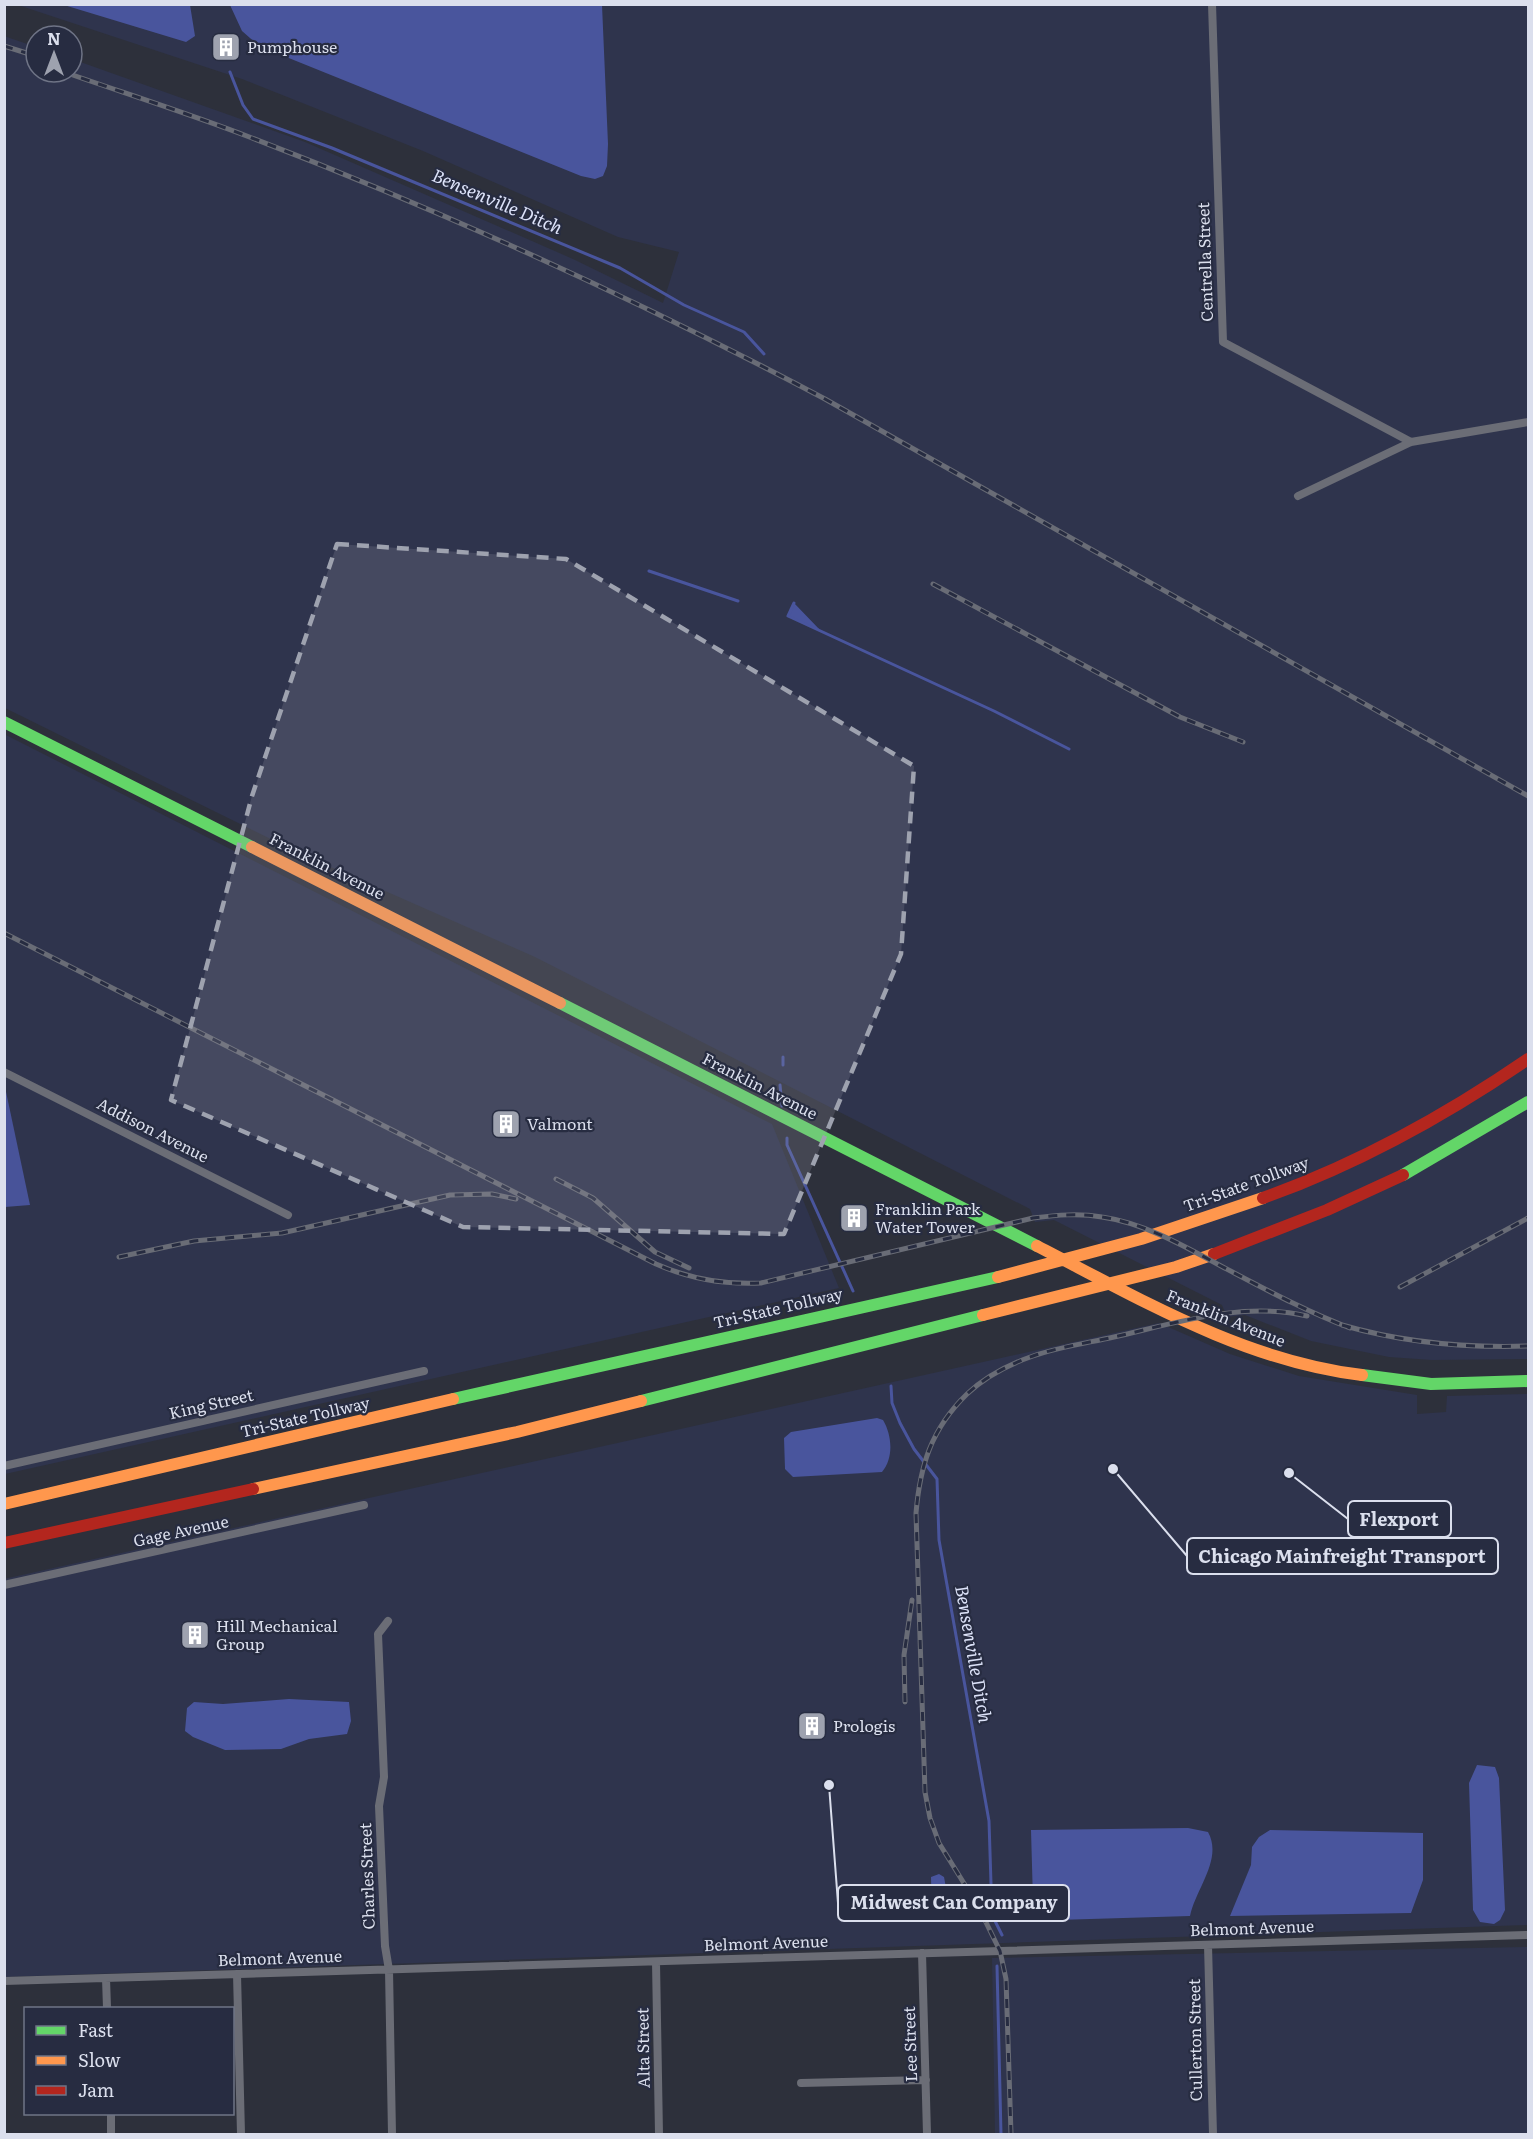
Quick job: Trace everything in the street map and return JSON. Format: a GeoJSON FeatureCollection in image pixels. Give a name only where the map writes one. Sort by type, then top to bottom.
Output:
{"type":"FeatureCollection","features":[{"type":"Feature","properties":{"kind":"main road","name":"Franklin Avenue"},"geometry":{"type":"LineString","coordinates":[[4,722],[794,1121],[1185,1322],[1257,1351],[1333,1372],[1431,1384],[1528,1381]]}},
{"type":"Feature","properties":{"kind":"main road","name":"Tri-State Tollway"},"geometry":{"type":"LineString","coordinates":[[4,1504],[564,1373],[1016,1272],[1144,1237],[1293,1187],[1381,1146],[1442,1113],[1484,1090],[1528,1059]]}},
{"type":"Feature","properties":{"kind":"main road"},"geometry":{"type":"LineString","coordinates":[[4,1543],[517,1432],[1063,1298],[1176,1268],[1266,1236],[1376,1188],[1459,1145],[1528,1102]]}},
{"type":"Feature","properties":{"kind":"street","name":"Centrella Street"},"geometry":{"type":"LineString","coordinates":[[1212,4],[1223,342],[1411,442]]}},
{"type":"Feature","properties":{"kind":"street"},"geometry":{"type":"LineString","coordinates":[[1298,496],[1411,442],[1528,422]]}},
{"type":"Feature","properties":{"kind":"street","name":"Addison Avenue"},"geometry":{"type":"LineString","coordinates":[[4,1072],[288,1215]]}},
{"type":"Feature","properties":{"kind":"street","name":"King Street"},"geometry":{"type":"LineString","coordinates":[[4,1466],[424,1371]]}},
{"type":"Feature","properties":{"kind":"street","name":"Gage Avenue"},"geometry":{"type":"LineString","coordinates":[[4,1584],[364,1505]]}},
{"type":"Feature","properties":{"kind":"street","name":"Charles Street"},"geometry":{"type":"LineString","coordinates":[[388,1621],[378,1634],[384,1777],[380,1806],[385,1946],[389,1970],[392,2134]]}},
{"type":"Feature","properties":{"kind":"street","name":"Belmont Avenue"},"geometry":{"type":"LineString","coordinates":[[4,1982],[1528,1935]]}},
{"type":"Feature","properties":{"kind":"street","name":"Cullerton Street"},"geometry":{"type":"LineString","coordinates":[[1208,1945],[1213,2134]]}},
{"type":"Feature","properties":{"kind":"street","name":"Lee Street"},"geometry":{"type":"LineString","coordinates":[[922,1953],[927,2134]]}},
{"type":"Feature","properties":{"kind":"street","name":"Alta Street"},"geometry":{"type":"LineString","coordinates":[[656,1962],[659,2134]]}},
{"type":"Feature","properties":{"kind":"street"},"geometry":{"type":"LineString","coordinates":[[237,1974],[241,2134]]}},
{"type":"Feature","properties":{"kind":"street"},"geometry":{"type":"LineString","coordinates":[[106,1978],[107,2007]]}},
{"type":"Feature","properties":{"kind":"street"},"geometry":{"type":"LineString","coordinates":[[801,2083],[926,2080]]}},
{"type":"Feature","properties":{"kind":"street"},"geometry":{"type":"LineString","coordinates":[[111,2115],[111,2134]]}},
{"type":"Feature","properties":{"kind":"highlighted area"},"geometry":{"type":"Polygon","coordinates":[[[337,544],[566,559],[914,766],[901,954],[784,1234],[463,1227],[171,1100],[252,796],[337,544]]]}},
{"type":"Feature","properties":{"kind":"shaded area"},"geometry":{"type":"Polygon","coordinates":[[[18,5],[1528,5],[1528,1359],[1432,1360],[1389,1357],[1311,1341],[1245,1315],[1227,1317],[1222,1305],[1054,1220],[1035,1222],[1030,1209],[535,957],[299,853],[5,708],[4,36],[24,43],[24,84],[84,84],[84,63],[305,142],[573,259],[663,303],[679,252],[618,237],[423,151],[242,79],[84,27],[84,24],[76,24],[18,5]]]}},
{"type":"Feature","properties":{"kind":"shaded area"},"geometry":{"type":"Polygon","coordinates":[[[64,5],[190,5],[195,36],[186,42],[64,5]]]}},
{"type":"Feature","properties":{"kind":"shaded area"},"geometry":{"type":"Polygon","coordinates":[[[230,5],[602,5],[608,144],[607,166],[603,176],[595,179],[581,176],[259,46],[242,31],[230,5]]]}},
{"type":"Feature","properties":{"kind":"shaded area"},"geometry":{"type":"Polygon","coordinates":[[[794,603],[820,630],[788,616],[794,603]]]}},
{"type":"Feature","properties":{"kind":"shaded area"},"geometry":{"type":"Polygon","coordinates":[[[4,734],[772,1124],[839,1288],[5,1474],[4,734]]]}},
{"type":"Feature","properties":{"kind":"shaded area"},"geometry":{"type":"Polygon","coordinates":[[[5,1087],[30,1205],[5,1207],[5,1087]]]}},
{"type":"Feature","properties":{"kind":"shaded area"},"geometry":{"type":"Polygon","coordinates":[[[1159,1323],[1230,1354],[1299,1376],[1417,1395],[1417,1414],[1446,1412],[1447,1396],[1528,1394],[1528,1925],[5,1977],[4,1579],[1159,1323]]]}},
{"type":"Feature","properties":{"kind":"shaded area"},"geometry":{"type":"Polygon","coordinates":[[[877,1418],[883,1420],[890,1439],[890,1453],[882,1472],[793,1477],[785,1469],[784,1438],[791,1432],[877,1418]]]}},
{"type":"Feature","properties":{"kind":"shaded area"},"geometry":{"type":"Polygon","coordinates":[[[289,1699],[349,1702],[351,1721],[347,1734],[309,1739],[281,1749],[225,1750],[193,1737],[185,1731],[187,1708],[194,1702],[223,1704],[289,1699]]]}},
{"type":"Feature","properties":{"kind":"shaded area"},"geometry":{"type":"Polygon","coordinates":[[[1477,1765],[1495,1767],[1499,1778],[1505,1910],[1500,1920],[1494,1924],[1480,1922],[1473,1910],[1469,1783],[1477,1765]]]}},
{"type":"Feature","properties":{"kind":"shaded area"},"geometry":{"type":"Polygon","coordinates":[[[1188,1828],[1208,1832],[1212,1842],[1207,1874],[1190,1916],[1057,1920],[1033,1901],[1031,1830],[1188,1828]]]}},
{"type":"Feature","properties":{"kind":"shaded area"},"geometry":{"type":"Polygon","coordinates":[[[1270,1830],[1423,1833],[1423,1880],[1411,1913],[1230,1916],[1251,1865],[1252,1847],[1259,1837],[1270,1830]]]}},
{"type":"Feature","properties":{"kind":"shaded area"},"geometry":{"type":"Polygon","coordinates":[[[939,1874],[944,1877],[947,1893],[942,1922],[935,1922],[932,1918],[931,1877],[939,1874]]]}},
{"type":"Feature","properties":{"kind":"shaded area"},"geometry":{"type":"Polygon","coordinates":[[[1528,1947],[1528,2134],[995,2134],[992,1958],[1528,1947]]]}},
{"type":"Feature","properties":{"kind":"waterway","name":"Bensenville Ditch"},"geometry":{"type":"LineString","coordinates":[[230,72],[243,105],[253,119],[332,148],[620,268],[684,305],[744,332],[764,354]]}},
{"type":"Feature","properties":{"kind":"waterway"},"geometry":{"type":"LineString","coordinates":[[649,571],[738,601]]}},
{"type":"Feature","properties":{"kind":"waterway"},"geometry":{"type":"LineString","coordinates":[[794,603],[788,616],[994,711],[1069,749]]}},
{"type":"Feature","properties":{"kind":"waterway","name":"Bensenville Ditch"},"geometry":{"type":"LineString","coordinates":[[783,1057],[783,1065]]}},
{"type":"Feature","properties":{"kind":"waterway","name":"Bensenville Ditch"},"geometry":{"type":"LineString","coordinates":[[780,1085],[782,1106]]}},
{"type":"Feature","properties":{"kind":"waterway","name":"Bensenville Ditch"},"geometry":{"type":"LineString","coordinates":[[787,1138],[787,1145],[853,1291]]}},
{"type":"Feature","properties":{"kind":"waterway","name":"Bensenville Ditch"},"geometry":{"type":"LineString","coordinates":[[891,1386],[892,1403],[900,1423],[914,1449],[937,1479],[939,1540],[989,1821],[992,1915],[1002,1935]]}},
{"type":"Feature","properties":{"kind":"waterway","name":"Bensenville Ditch"},"geometry":{"type":"LineString","coordinates":[[997,1966],[1001,2134]]}},
{"type":"Feature","properties":{"kind":"railway"},"geometry":{"type":"LineString","coordinates":[[4,46],[24,52]]}},
{"type":"Feature","properties":{"kind":"railway"},"geometry":{"type":"LineString","coordinates":[[84,79],[229,129],[398,197],[543,260],[685,327],[825,399],[1528,796]]}},
{"type":"Feature","properties":{"kind":"railway"},"geometry":{"type":"LineString","coordinates":[[933,584],[1180,717],[1243,742]]}},
{"type":"Feature","properties":{"kind":"railway"},"geometry":{"type":"LineString","coordinates":[[4,933],[656,1264],[682,1274],[720,1282],[761,1283],[1033,1218],[1085,1215],[1133,1224],[1163,1236],[1284,1299],[1350,1328]]}},
{"type":"Feature","properties":{"kind":"railway"},"geometry":{"type":"LineString","coordinates":[[556,1179],[593,1198],[655,1252],[689,1268]]}},
{"type":"Feature","properties":{"kind":"railway"},"geometry":{"type":"LineString","coordinates":[[119,1257],[194,1241],[282,1233],[450,1195],[492,1194],[516,1199]]}},
{"type":"Feature","properties":{"kind":"railway"},"geometry":{"type":"LineString","coordinates":[[1400,1287],[1528,1218]]}},
{"type":"Feature","properties":{"kind":"railway"},"geometry":{"type":"LineString","coordinates":[[1011,2134],[1006,1979],[1000,1951],[978,1906],[939,1843],[930,1818],[925,1792],[916,1513],[924,1464],[944,1421],[967,1394],[998,1372],[1033,1356],[1185,1320],[1234,1312],[1283,1312],[1307,1316]]}},
{"type":"Feature","properties":{"kind":"railway"},"geometry":{"type":"LineString","coordinates":[[1342,1325],[1388,1336],[1434,1343],[1528,1346]]}},
{"type":"Feature","properties":{"kind":"railway"},"geometry":{"type":"LineString","coordinates":[[905,1702],[904,1655],[912,1600]]}},
{"type":"Feature","properties":{"kind":"traffic: fast"},"geometry":{"type":"LineString","coordinates":[[4,722],[252,847]]}},
{"type":"Feature","properties":{"kind":"traffic: fast"},"geometry":{"type":"LineString","coordinates":[[560,1003],[1037,1246]]}},
{"type":"Feature","properties":{"kind":"traffic: fast"},"geometry":{"type":"LineString","coordinates":[[1403,1175],[1528,1102]]}},
{"type":"Feature","properties":{"kind":"traffic: fast"},"geometry":{"type":"LineString","coordinates":[[453,1399],[998,1277]]}},
{"type":"Feature","properties":{"kind":"traffic: fast"},"geometry":{"type":"LineString","coordinates":[[641,1401],[983,1315]]}},
{"type":"Feature","properties":{"kind":"traffic: fast"},"geometry":{"type":"LineString","coordinates":[[1362,1375],[1431,1384],[1528,1381]]}},
{"type":"Feature","properties":{"kind":"traffic: slow"},"geometry":{"type":"LineString","coordinates":[[252,847],[560,1003]]}},
{"type":"Feature","properties":{"kind":"traffic: slow"},"geometry":{"type":"LineString","coordinates":[[998,1277],[1141,1239],[1263,1198]]}},
{"type":"Feature","properties":{"kind":"traffic: slow"},"geometry":{"type":"LineString","coordinates":[[1037,1246],[1154,1306],[1234,1342],[1318,1368],[1362,1375]]}},
{"type":"Feature","properties":{"kind":"traffic: slow"},"geometry":{"type":"LineString","coordinates":[[983,1315],[1176,1267],[1214,1254]]}},
{"type":"Feature","properties":{"kind":"traffic: slow"},"geometry":{"type":"LineString","coordinates":[[4,1504],[453,1399]]}},
{"type":"Feature","properties":{"kind":"traffic: slow"},"geometry":{"type":"LineString","coordinates":[[253,1489],[517,1432],[641,1401]]}},
{"type":"Feature","properties":{"kind":"traffic: jam"},"geometry":{"type":"LineString","coordinates":[[1263,1198],[1333,1170],[1400,1137],[1465,1100],[1528,1059]]}},
{"type":"Feature","properties":{"kind":"traffic: jam"},"geometry":{"type":"LineString","coordinates":[[1214,1254],[1327,1210],[1403,1175]]}},
{"type":"Feature","properties":{"kind":"traffic: jam"},"geometry":{"type":"LineString","coordinates":[[4,1543],[253,1489]]}},
{"type":"Feature","properties":{"kind":"place","name":"Pumphouse"},"geometry":{"type":"Point","coordinates":[226,47]}},
{"type":"Feature","properties":{"kind":"place","name":"Valmont"},"geometry":{"type":"Point","coordinates":[506,1124]}},
{"type":"Feature","properties":{"kind":"place","name":"Franklin Park Water Tower"},"geometry":{"type":"Point","coordinates":[854,1218]}},
{"type":"Feature","properties":{"kind":"place","name":"Chicago Mainfreight Transport"},"geometry":{"type":"Point","coordinates":[1113,1469]}},
{"type":"Feature","properties":{"kind":"place","name":"Flexport"},"geometry":{"type":"Point","coordinates":[1289,1473]}},
{"type":"Feature","properties":{"kind":"place","name":"Hill Mechanical Group"},"geometry":{"type":"Point","coordinates":[195,1635]}},
{"type":"Feature","properties":{"kind":"place","name":"Prologis"},"geometry":{"type":"Point","coordinates":[812,1726]}},
{"type":"Feature","properties":{"kind":"place","name":"Midwest Can Company"},"geometry":{"type":"Point","coordinates":[829,1785]}}]}
